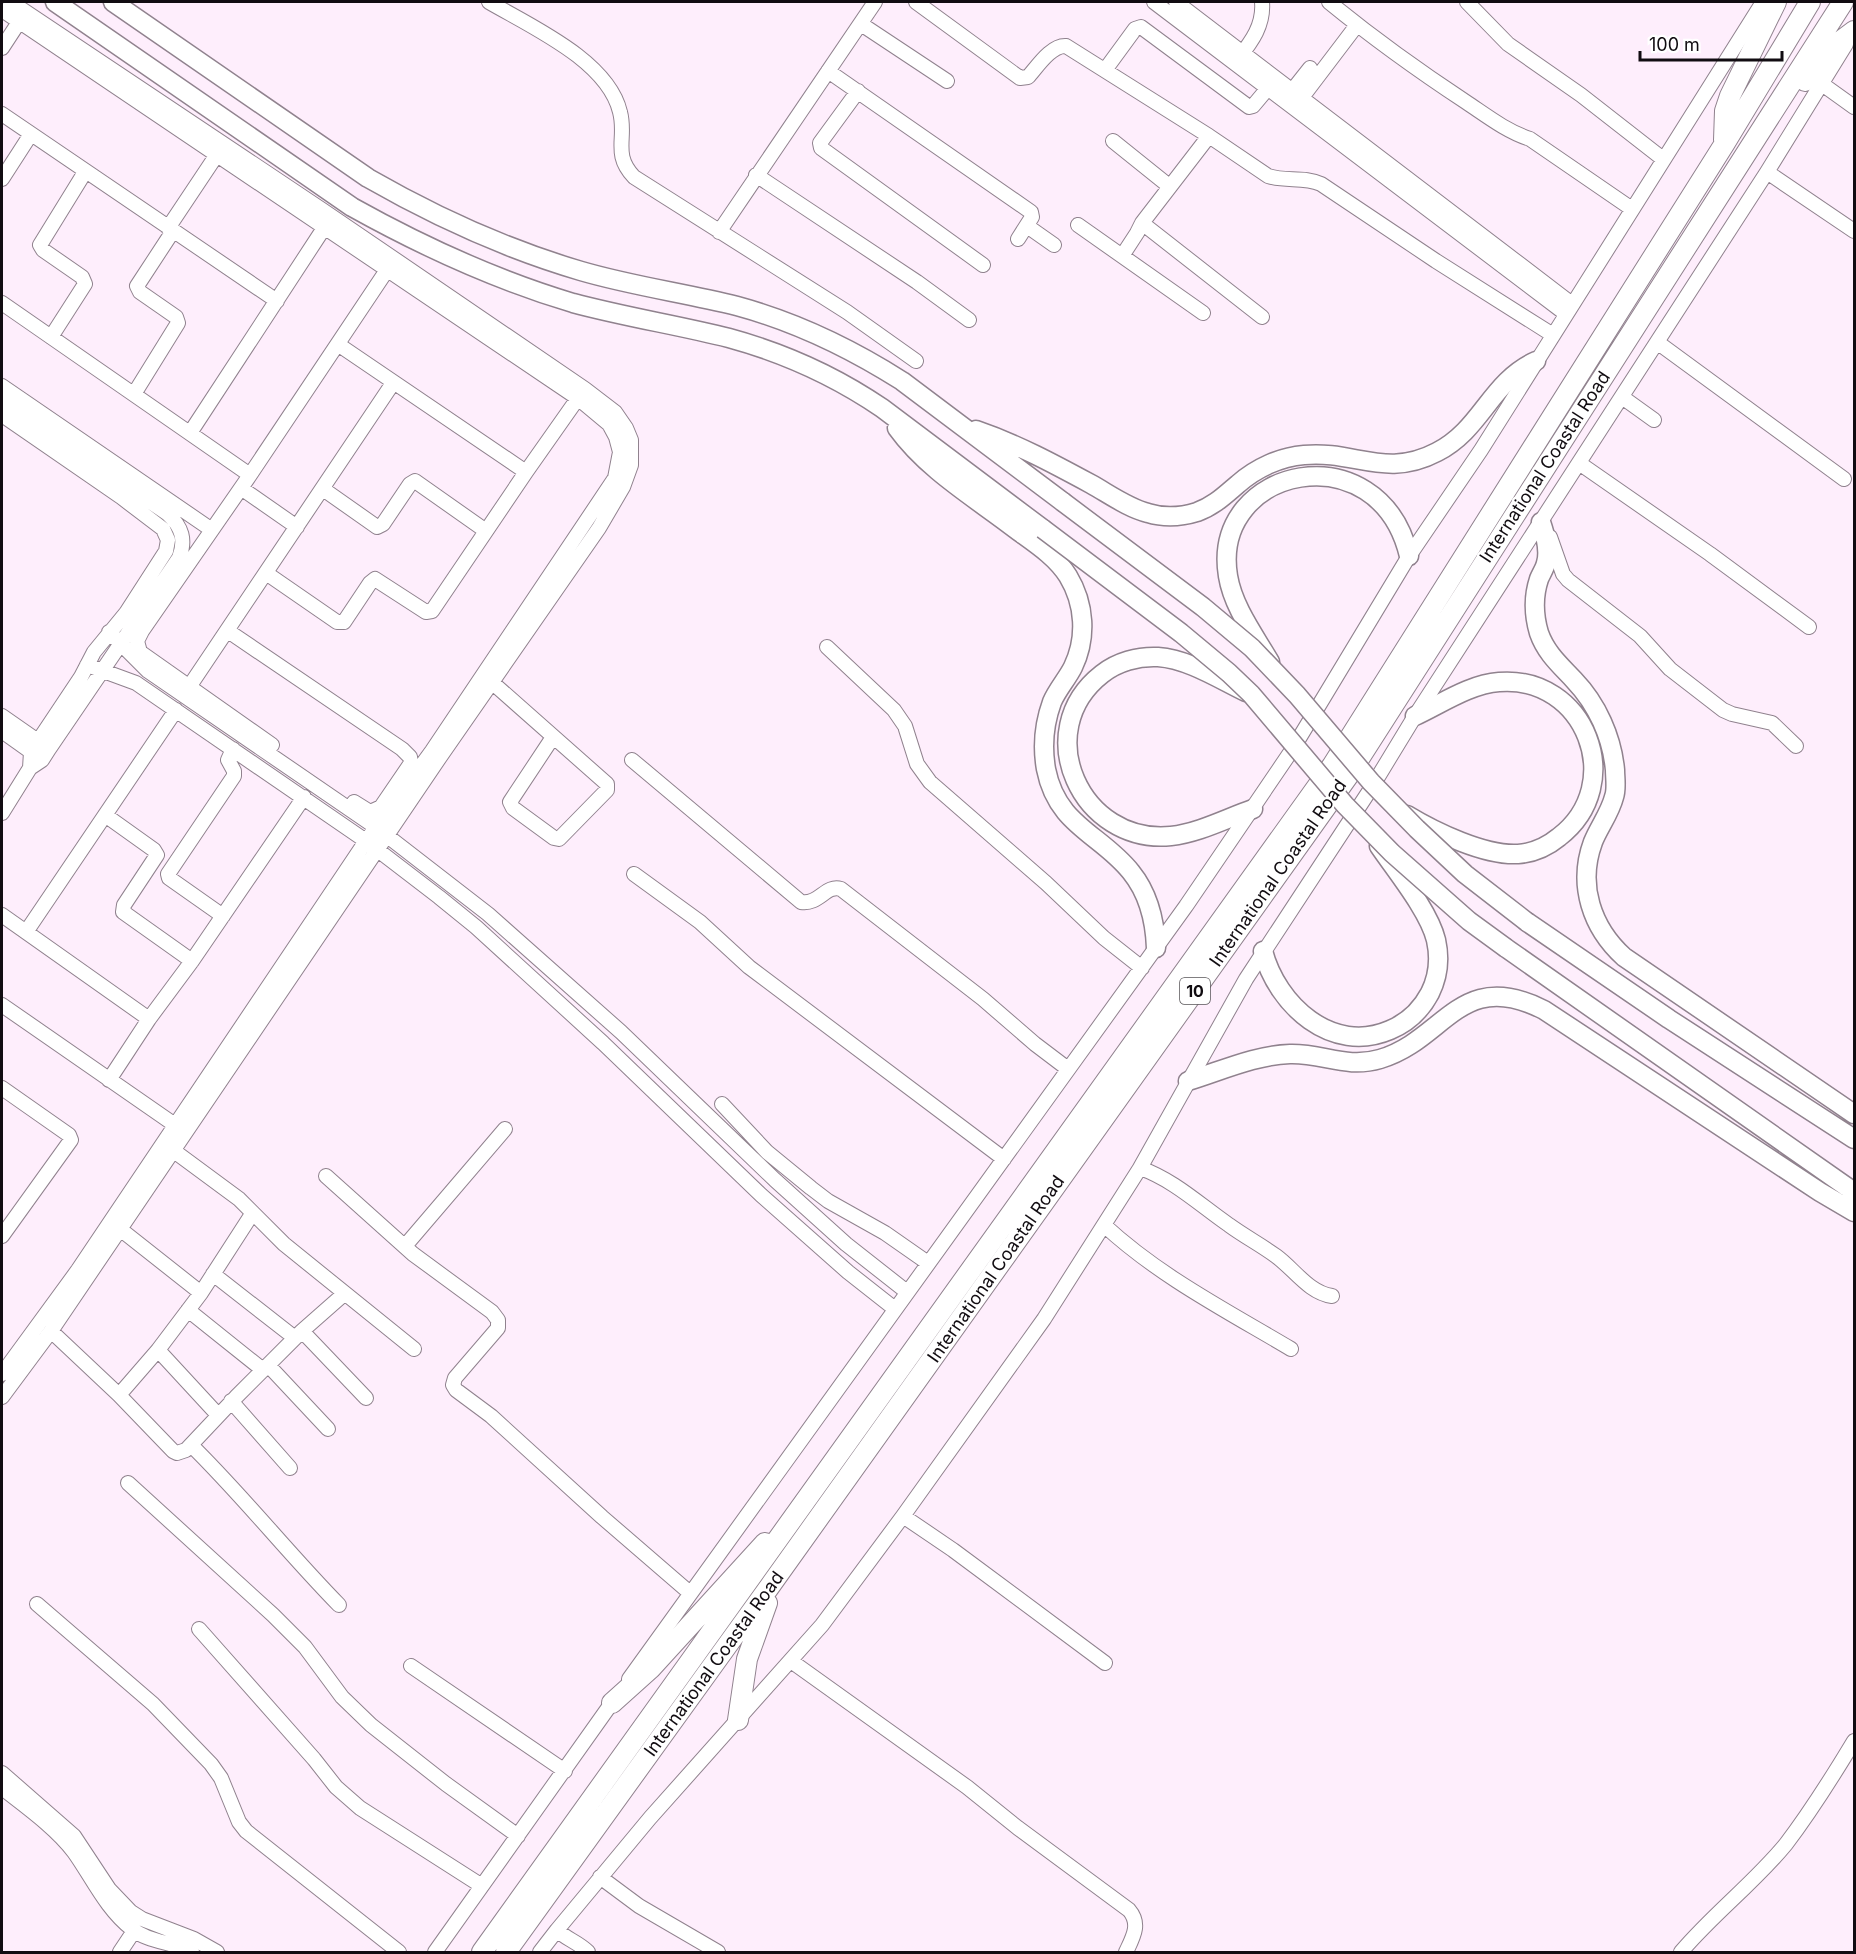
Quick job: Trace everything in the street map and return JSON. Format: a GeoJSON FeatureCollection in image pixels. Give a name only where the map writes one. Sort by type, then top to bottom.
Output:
{"type":"FeatureCollection","features":[{"type":"Feature","properties":{"kind":"highway"},"geometry":{"type":"LineString","coordinates":[[1725,143],[1724,119],[1730,96],[1776,2]]}},
{"type":"Feature","properties":{"kind":"highway","name":"International Coastal Road"},"geometry":{"type":"LineString","coordinates":[[482,1953],[1332,766],[1725,143],[1810,2]]}},
{"type":"Feature","properties":{"kind":"highway","name":"International Coastal Road"},"geometry":{"type":"LineString","coordinates":[[506,1953],[1348,776],[1843,2]]}},
{"type":"Feature","properties":{"kind":"highway"},"geometry":{"type":"LineString","coordinates":[[1779,101],[1803,84],[1838,43],[1854,31]]}},
{"type":"Feature","properties":{"kind":"highway"},"geometry":{"type":"LineString","coordinates":[[612,1703],[651,1668],[740,1568],[804,1506]]}},
{"type":"Feature","properties":{"kind":"highway"},"geometry":{"type":"LineString","coordinates":[[738,1720],[747,1659],[765,1610],[770,1586]]}},
{"type":"Feature","properties":{"kind":"main road"},"geometry":{"type":"LineString","coordinates":[[55,2],[352,207],[409,238],[500,278],[563,299],[646,321],[727,338],[770,351],[837,380],[882,408],[1181,633],[1251,694],[1322,779],[1368,829],[1443,899],[1488,936],[1854,1192]]}},
{"type":"Feature","properties":{"kind":"main road"},"geometry":{"type":"LineString","coordinates":[[113,2],[368,178],[424,209],[492,239],[581,271],[736,306],[804,328],[875,364],[902,381],[1211,614],[1252,648],[1275,671],[1393,806],[1465,874],[1527,922],[1669,1019],[1854,1139]]}},
{"type":"Feature","properties":{"kind":"main road"},"geometry":{"type":"LineString","coordinates":[[959,424],[1035,454],[1141,511],[1176,516],[1195,513],[1213,505],[1256,471],[1288,458],[1325,454],[1375,464],[1388,464],[1414,461],[1434,454],[1453,443],[1470,428],[1511,375],[1536,361]]}},
{"type":"Feature","properties":{"kind":"main road"},"geometry":{"type":"LineString","coordinates":[[882,408],[901,434],[924,459],[1059,563],[1074,587],[1082,614],[1082,642],[1073,669],[1053,699],[1047,717],[1044,735],[1047,772],[1052,789],[1072,820],[1123,863],[1138,881],[1152,913],[1156,948]]}},
{"type":"Feature","properties":{"kind":"main road"},"geometry":{"type":"LineString","coordinates":[[1275,671],[1234,597],[1227,566],[1231,536],[1239,518],[1259,495],[1276,485],[1306,476],[1322,475],[1361,487],[1379,500],[1393,516],[1410,556]]}},
{"type":"Feature","properties":{"kind":"main road"},"geometry":{"type":"LineString","coordinates":[[1541,522],[1547,552],[1535,600],[1538,629],[1551,656],[1583,690],[1598,713],[1609,739],[1615,768],[1615,796],[1592,843],[1587,867],[1587,891],[1597,923],[1608,942],[1624,957],[1854,1114]]}},
{"type":"Feature","properties":{"kind":"main road"},"geometry":{"type":"LineString","coordinates":[[1251,694],[1174,660],[1157,657],[1140,658],[1115,666],[1093,681],[1082,694],[1074,710],[1067,735],[1067,750],[1074,779],[1090,804],[1113,823],[1141,834],[1171,836],[1185,833],[1252,809]]}},
{"type":"Feature","properties":{"kind":"main road"},"geometry":{"type":"LineString","coordinates":[[1393,806],[1425,826],[1451,838],[1478,847],[1515,854],[1537,850],[1556,839],[1573,824],[1585,806],[1592,785],[1593,763],[1589,741],[1574,713],[1550,693],[1530,685],[1509,682],[1477,687],[1415,716]]}},
{"type":"Feature","properties":{"kind":"main road"},"geometry":{"type":"LineString","coordinates":[[1263,951],[1271,974],[1291,1004],[1315,1024],[1345,1036],[1364,1037],[1393,1029],[1416,1012],[1432,987],[1438,958],[1433,928],[1368,829]]}},
{"type":"Feature","properties":{"kind":"main road"},"geometry":{"type":"LineString","coordinates":[[1188,1082],[1278,1054],[1309,1055],[1349,1063],[1380,1059],[1411,1044],[1447,1016],[1466,1005],[1487,998],[1517,999],[1544,1010],[1854,1212]]}},
{"type":"Feature","properties":{"kind":"street"},"geometry":{"type":"LineString","coordinates":[[11,2],[239,163],[324,228],[582,394]]}},
{"type":"Feature","properties":{"kind":"street"},"geometry":{"type":"LineString","coordinates":[[489,2],[573,52],[599,72],[608,83],[620,111],[622,132],[620,151],[627,170],[642,183],[847,312],[916,361]]}},
{"type":"Feature","properties":{"kind":"street"},"geometry":{"type":"LineString","coordinates":[[719,232],[875,2]]}},
{"type":"Feature","properties":{"kind":"street"},"geometry":{"type":"LineString","coordinates":[[916,2],[1020,78],[1028,77],[1050,53],[1063,45],[1209,136],[1268,176],[1279,180],[1307,179],[1321,184],[1436,261],[1553,335]]}},
{"type":"Feature","properties":{"kind":"street"},"geometry":{"type":"LineString","coordinates":[[1154,2],[1198,27],[1569,309]]}},
{"type":"Feature","properties":{"kind":"street"},"geometry":{"type":"LineString","coordinates":[[1176,2],[1198,27]]}},
{"type":"Feature","properties":{"kind":"street"},"geometry":{"type":"LineString","coordinates":[[1239,58],[1255,38],[1261,23],[1262,2]]}},
{"type":"Feature","properties":{"kind":"street"},"geometry":{"type":"LineString","coordinates":[[1329,2],[1431,79],[1511,132],[1530,139],[1632,209]]}},
{"type":"Feature","properties":{"kind":"street"},"geometry":{"type":"LineString","coordinates":[[1467,2],[1508,44],[1581,95],[1663,159]]}},
{"type":"Feature","properties":{"kind":"street"},"geometry":{"type":"LineString","coordinates":[[435,1953],[690,1593],[1142,968],[1252,809],[1292,750],[1410,556],[1481,450],[1763,2]]}},
{"type":"Feature","properties":{"kind":"street"},"geometry":{"type":"LineString","coordinates":[[2,10],[216,156],[239,163],[328,214],[582,394],[609,424],[620,452],[615,478],[593,523],[382,832],[366,841],[175,1138],[120,1229],[51,1331],[2,1397]]}},
{"type":"Feature","properties":{"kind":"street"},"geometry":{"type":"LineString","coordinates":[[2,48],[19,22]]}},
{"type":"Feature","properties":{"kind":"street"},"geometry":{"type":"LineString","coordinates":[[861,24],[947,81]]}},
{"type":"Feature","properties":{"kind":"street"},"geometry":{"type":"LineString","coordinates":[[1293,99],[1357,25]]}},
{"type":"Feature","properties":{"kind":"street"},"geometry":{"type":"LineString","coordinates":[[1105,70],[1135,29],[1141,27],[1249,107],[1253,106],[1268,88]]}},
{"type":"Feature","properties":{"kind":"street"},"geometry":{"type":"LineString","coordinates":[[540,1953],[600,1877],[822,1625],[1044,1318],[1140,1168],[1263,951],[1370,790],[1415,716],[1767,172],[1854,31]]}},
{"type":"Feature","properties":{"kind":"street"},"geometry":{"type":"LineString","coordinates":[[1239,58],[1268,88],[1293,99]]}},
{"type":"Feature","properties":{"kind":"street"},"geometry":{"type":"LineString","coordinates":[[1293,99],[1310,68]]}},
{"type":"Feature","properties":{"kind":"street"},"geometry":{"type":"LineString","coordinates":[[828,71],[1031,212],[1032,217],[1018,239]]}},
{"type":"Feature","properties":{"kind":"street"},"geometry":{"type":"LineString","coordinates":[[1822,84],[1854,107]]}},
{"type":"Feature","properties":{"kind":"street"},"geometry":{"type":"LineString","coordinates":[[858,91],[820,143],[821,148],[983,266]]}},
{"type":"Feature","properties":{"kind":"street"},"geometry":{"type":"LineString","coordinates":[[2,114],[277,302]]}},
{"type":"Feature","properties":{"kind":"street"},"geometry":{"type":"LineString","coordinates":[[2,179],[31,135]]}},
{"type":"Feature","properties":{"kind":"street"},"geometry":{"type":"LineString","coordinates":[[1122,256],[1142,223],[1209,136]]}},
{"type":"Feature","properties":{"kind":"street"},"geometry":{"type":"LineString","coordinates":[[1113,141],[1169,186]]}},
{"type":"Feature","properties":{"kind":"street"},"geometry":{"type":"LineString","coordinates":[[134,394],[178,323],[176,317],[140,292],[137,286],[216,156]]}},
{"type":"Feature","properties":{"kind":"street"},"geometry":{"type":"LineString","coordinates":[[51,337],[85,284],[82,277],[43,250],[40,244],[85,172]]}},
{"type":"Feature","properties":{"kind":"street"},"geometry":{"type":"LineString","coordinates":[[1767,172],[1854,231]]}},
{"type":"Feature","properties":{"kind":"street"},"geometry":{"type":"LineString","coordinates":[[756,175],[917,282],[969,320]]}},
{"type":"Feature","properties":{"kind":"street"},"geometry":{"type":"LineString","coordinates":[[190,433],[324,228],[328,214]]}},
{"type":"Feature","properties":{"kind":"street"},"geometry":{"type":"LineString","coordinates":[[1142,223],[1262,318]]}},
{"type":"Feature","properties":{"kind":"street"},"geometry":{"type":"LineString","coordinates":[[1078,225],[1203,313]]}},
{"type":"Feature","properties":{"kind":"street"},"geometry":{"type":"LineString","coordinates":[[1027,226],[1054,245]]}},
{"type":"Feature","properties":{"kind":"street"},"geometry":{"type":"LineString","coordinates":[[38,754],[174,575],[212,530],[339,345],[387,270]]}},
{"type":"Feature","properties":{"kind":"street"},"geometry":{"type":"LineString","coordinates":[[2,303],[250,475]]}},
{"type":"Feature","properties":{"kind":"street"},"geometry":{"type":"LineString","coordinates":[[1657,342],[1844,479]]}},
{"type":"Feature","properties":{"kind":"street"},"geometry":{"type":"LineString","coordinates":[[339,345],[526,472]]}},
{"type":"Feature","properties":{"kind":"street"},"geometry":{"type":"LineString","coordinates":[[189,687],[393,383]]}},
{"type":"Feature","properties":{"kind":"street"},"geometry":{"type":"LineString","coordinates":[[2,386],[179,515],[183,548],[174,575],[141,631],[137,645],[140,652],[350,805],[488,914],[621,1032],[720,1129],[846,1244],[908,1292]]}},
{"type":"Feature","properties":{"kind":"street"},"geometry":{"type":"LineString","coordinates":[[266,573],[337,622],[344,622],[375,579],[429,613],[434,609],[526,472],[582,394]]}},
{"type":"Feature","properties":{"kind":"street"},"geometry":{"type":"LineString","coordinates":[[1622,397],[1654,420]]}},
{"type":"Feature","properties":{"kind":"street"},"geometry":{"type":"LineString","coordinates":[[2,400],[125,491],[163,528],[168,540],[168,546],[126,613],[100,642],[38,754],[2,813]]}},
{"type":"Feature","properties":{"kind":"street"},"geometry":{"type":"LineString","coordinates":[[2,415],[125,491],[212,530]]}},
{"type":"Feature","properties":{"kind":"street"},"geometry":{"type":"LineString","coordinates":[[1579,463],[1710,554],[1809,627]]}},
{"type":"Feature","properties":{"kind":"street"},"geometry":{"type":"LineString","coordinates":[[323,489],[377,526],[383,524],[410,484],[415,481],[486,531]]}},
{"type":"Feature","properties":{"kind":"street"},"geometry":{"type":"LineString","coordinates":[[241,488],[297,527]]}},
{"type":"Feature","properties":{"kind":"street"},"geometry":{"type":"LineString","coordinates":[[1541,522],[1554,546],[1563,574],[1568,580],[1640,636],[1671,669],[1723,710],[1773,723],[1796,746]]}},
{"type":"Feature","properties":{"kind":"street"},"geometry":{"type":"LineString","coordinates":[[2,1374],[175,1138],[378,850],[382,832],[411,763],[412,759],[408,753],[228,631]]}},
{"type":"Feature","properties":{"kind":"street"},"geometry":{"type":"LineString","coordinates":[[108,632],[122,643],[148,671],[350,805],[365,810],[376,811],[399,788],[487,678]]}},
{"type":"Feature","properties":{"kind":"street"},"geometry":{"type":"LineString","coordinates":[[826,647],[894,710],[904,726],[917,764],[930,782],[1046,883],[1104,938],[1142,968]]}},
{"type":"Feature","properties":{"kind":"street"},"geometry":{"type":"LineString","coordinates":[[87,665],[136,683],[366,841],[476,927],[603,1043],[729,1165],[832,1259],[895,1310]]}},
{"type":"Feature","properties":{"kind":"street"},"geometry":{"type":"LineString","coordinates":[[487,678],[605,781],[609,787],[559,839],[554,838],[513,808],[510,802],[553,737]]}},
{"type":"Feature","properties":{"kind":"street"},"geometry":{"type":"LineString","coordinates":[[26,932],[176,710]]}},
{"type":"Feature","properties":{"kind":"street"},"geometry":{"type":"LineString","coordinates":[[2,716],[38,754]]}},
{"type":"Feature","properties":{"kind":"street"},"geometry":{"type":"LineString","coordinates":[[2,731],[38,754]]}},
{"type":"Feature","properties":{"kind":"street"},"geometry":{"type":"LineString","coordinates":[[223,916],[170,878],[168,874],[234,776],[228,760],[233,749]]}},
{"type":"Feature","properties":{"kind":"street"},"geometry":{"type":"LineString","coordinates":[[632,760],[801,902],[813,902],[836,887],[841,889],[983,999],[1068,1069]]}},
{"type":"Feature","properties":{"kind":"street"},"geometry":{"type":"LineString","coordinates":[[109,1080],[304,797]]}},
{"type":"Feature","properties":{"kind":"street"},"geometry":{"type":"LineString","coordinates":[[105,815],[154,850],[157,855],[124,905],[123,912],[192,961]]}},
{"type":"Feature","properties":{"kind":"street"},"geometry":{"type":"LineString","coordinates":[[634,874],[700,922],[756,972],[1004,1159]]}},
{"type":"Feature","properties":{"kind":"street"},"geometry":{"type":"LineString","coordinates":[[476,927],[488,914]]}},
{"type":"Feature","properties":{"kind":"street"},"geometry":{"type":"LineString","coordinates":[[2,915],[149,1019]]}},
{"type":"Feature","properties":{"kind":"street"},"geometry":{"type":"LineString","coordinates":[[2,1005],[109,1080],[175,1138],[284,1244],[414,1349]]}},
{"type":"Feature","properties":{"kind":"street"},"geometry":{"type":"LineString","coordinates":[[2,1088],[69,1135],[71,1140],[2,1236]]}},
{"type":"Feature","properties":{"kind":"street"},"geometry":{"type":"LineString","coordinates":[[722,1104],[767,1152],[828,1201],[885,1233],[928,1263]]}},
{"type":"Feature","properties":{"kind":"street"},"geometry":{"type":"LineString","coordinates":[[405,1246],[505,1129]]}},
{"type":"Feature","properties":{"kind":"street"},"geometry":{"type":"LineString","coordinates":[[1140,1168],[1174,1185],[1275,1256],[1312,1288],[1322,1294],[1332,1296]]}},
{"type":"Feature","properties":{"kind":"street"},"geometry":{"type":"LineString","coordinates":[[326,1176],[405,1246],[492,1312],[498,1320],[498,1328],[455,1378],[453,1384],[456,1390],[491,1416],[690,1593]]}},
{"type":"Feature","properties":{"kind":"street"},"geometry":{"type":"LineString","coordinates":[[119,1395],[158,1350],[201,1293],[252,1214]]}},
{"type":"Feature","properties":{"kind":"street"},"geometry":{"type":"LineString","coordinates":[[1104,1226],[1133,1252],[1292,1349]]}},
{"type":"Feature","properties":{"kind":"street"},"geometry":{"type":"LineString","coordinates":[[120,1229],[201,1293]]}},
{"type":"Feature","properties":{"kind":"street"},"geometry":{"type":"LineString","coordinates":[[832,1259],[846,1244]]}},
{"type":"Feature","properties":{"kind":"street"},"geometry":{"type":"LineString","coordinates":[[213,1274],[298,1335],[366,1398]]}},
{"type":"Feature","properties":{"kind":"street"},"geometry":{"type":"LineString","coordinates":[[871,1290],[884,1274]]}},
{"type":"Feature","properties":{"kind":"street"},"geometry":{"type":"LineString","coordinates":[[51,1331],[119,1395],[173,1451],[183,1452],[298,1335],[344,1294]]}},
{"type":"Feature","properties":{"kind":"street"},"geometry":{"type":"LineString","coordinates":[[188,1310],[266,1368],[328,1429]]}},
{"type":"Feature","properties":{"kind":"street"},"geometry":{"type":"LineString","coordinates":[[158,1350],[219,1415]]}},
{"type":"Feature","properties":{"kind":"street"},"geometry":{"type":"LineString","coordinates":[[231,1401],[290,1468]]}},
{"type":"Feature","properties":{"kind":"street"},"geometry":{"type":"LineString","coordinates":[[191,1445],[228,1482],[292,1556],[339,1605]]}},
{"type":"Feature","properties":{"kind":"street"},"geometry":{"type":"LineString","coordinates":[[128,1483],[273,1615],[305,1647],[342,1697],[371,1725],[446,1784],[518,1836]]}},
{"type":"Feature","properties":{"kind":"street"},"geometry":{"type":"LineString","coordinates":[[903,1516],[953,1550],[1105,1664]]}},
{"type":"Feature","properties":{"kind":"street"},"geometry":{"type":"LineString","coordinates":[[37,1604],[153,1704],[211,1764],[221,1778],[239,1822],[246,1831],[399,1953]]}},
{"type":"Feature","properties":{"kind":"street"},"geometry":{"type":"LineString","coordinates":[[199,1629],[336,1787],[360,1808],[483,1886]]}},
{"type":"Feature","properties":{"kind":"street"},"geometry":{"type":"LineString","coordinates":[[790,1661],[967,1787],[1018,1828],[1129,1910],[1135,1916],[1136,1929],[1126,1953]]}},
{"type":"Feature","properties":{"kind":"street"},"geometry":{"type":"LineString","coordinates":[[411,1666],[565,1771]]}},
{"type":"Feature","properties":{"kind":"street"},"geometry":{"type":"LineString","coordinates":[[1680,1953],[1786,1844],[1819,1798],[1854,1741]]}},
{"type":"Feature","properties":{"kind":"street"},"geometry":{"type":"LineString","coordinates":[[2,1773],[74,1836],[109,1889],[131,1912],[142,1919],[184,1935],[217,1953]]}},
{"type":"Feature","properties":{"kind":"street"},"geometry":{"type":"LineString","coordinates":[[2,1788],[73,1850],[96,1886],[134,1931],[192,1953]]}},
{"type":"Feature","properties":{"kind":"street"},"geometry":{"type":"LineString","coordinates":[[600,1877],[639,1906],[718,1953]]}},
{"type":"Feature","properties":{"kind":"street"},"geometry":{"type":"LineString","coordinates":[[557,1930],[581,1945],[588,1953]]}},
{"type":"Feature","properties":{"kind":"street"},"geometry":{"type":"LineString","coordinates":[[120,1953],[134,1931]]}}]}
